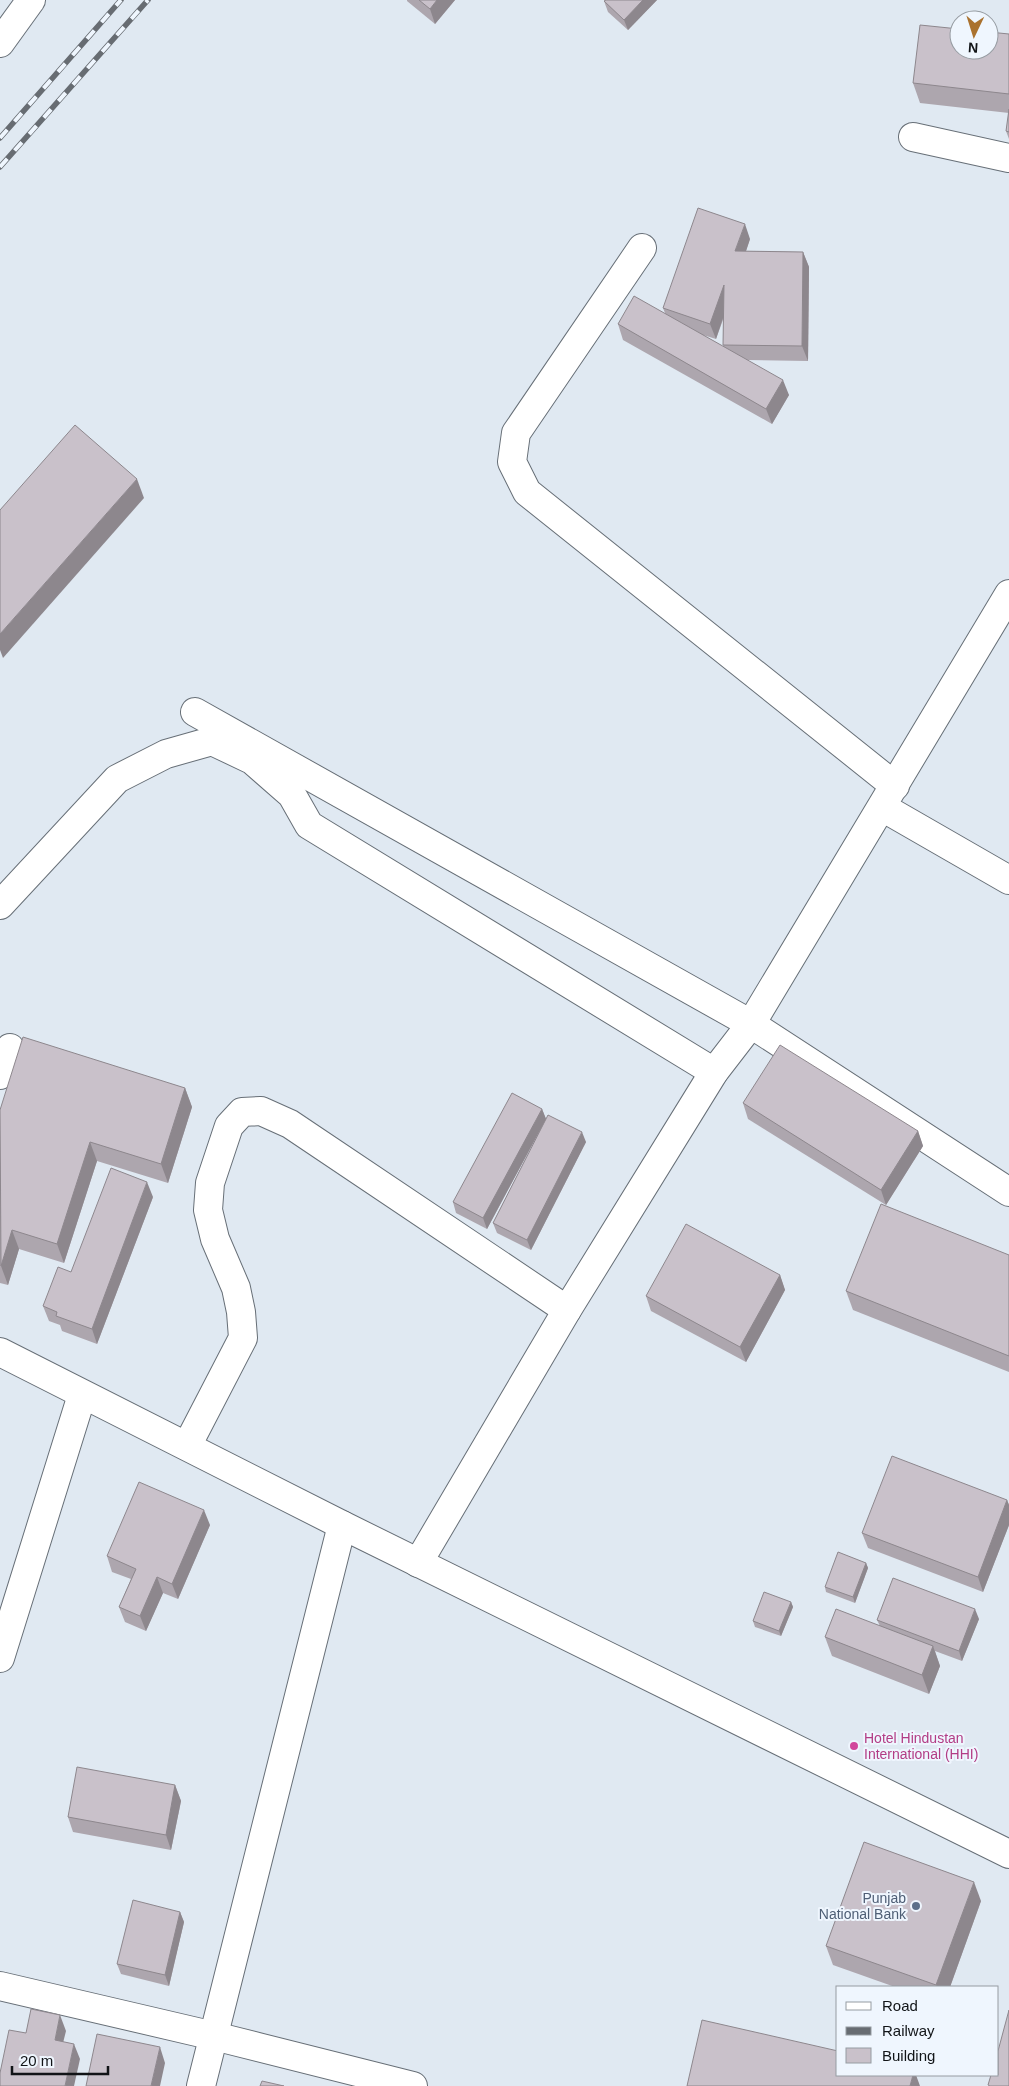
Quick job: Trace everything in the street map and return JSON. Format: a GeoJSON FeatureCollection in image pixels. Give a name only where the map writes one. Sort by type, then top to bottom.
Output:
{"type":"FeatureCollection","features":[{"type":"Feature","properties":{"kind":"street"},"geometry":{"type":"LineString","coordinates":[[0,43],[32,0]]}},
{"type":"Feature","properties":{"kind":"street"},"geometry":{"type":"LineString","coordinates":[[913,137],[1009,158]]}},
{"type":"Feature","properties":{"kind":"street"},"geometry":{"type":"LineString","coordinates":[[642,248],[516,433],[512,462],[527,492],[889,796],[1009,880]]}},
{"type":"Feature","properties":{"kind":"street"},"geometry":{"type":"LineString","coordinates":[[418,1563],[567,1310],[714,1072],[751,1024],[889,796],[1005,612]]}},
{"type":"Feature","properties":{"kind":"street"},"geometry":{"type":"LineString","coordinates":[[195,712],[751,1024],[1009,1192]]}},
{"type":"Feature","properties":{"kind":"street"},"geometry":{"type":"LineString","coordinates":[[0,905],[117,779],[166,754],[212,741],[252,760],[292,795],[309,825],[714,1072]]}},
{"type":"Feature","properties":{"kind":"street"},"geometry":{"type":"LineString","coordinates":[[0,1075],[10,1048]]}},
{"type":"Feature","properties":{"kind":"street"},"geometry":{"type":"LineString","coordinates":[[187,1446],[243,1338],[242,1312],[236,1288],[215,1239],[208,1210],[210,1183],[229,1126],[242,1112],[261,1111],[290,1124],[567,1310]]}},
{"type":"Feature","properties":{"kind":"street"},"geometry":{"type":"LineString","coordinates":[[0,1352],[418,1563],[1009,1854]]}},
{"type":"Feature","properties":{"kind":"street"},"geometry":{"type":"LineString","coordinates":[[0,1658],[82,1395]]}},
{"type":"Feature","properties":{"kind":"street"},"geometry":{"type":"LineString","coordinates":[[201,2086],[342,1525]]}},
{"type":"Feature","properties":{"kind":"street"},"geometry":{"type":"LineString","coordinates":[[0,1986],[214,2036],[413,2086]]}},
{"type":"Feature","properties":{"kind":"building"},"geometry":{"type":"Polygon","coordinates":[[[419,0],[437,0],[430,9],[419,0]]]}},
{"type":"Feature","properties":{"kind":"building"},"geometry":{"type":"Polygon","coordinates":[[[643,0],[624,20],[604,1],[643,0]]]}},
{"type":"Feature","properties":{"kind":"building"},"geometry":{"type":"Polygon","coordinates":[[[920,25],[949,28],[949,60],[999,60],[999,33],[1009,34],[1009,94],[913,83],[920,25]]]}},
{"type":"Feature","properties":{"kind":"building"},"geometry":{"type":"Polygon","coordinates":[[[1009,109],[1009,132],[1006,131],[1009,109]]]}},
{"type":"Feature","properties":{"kind":"building"},"geometry":{"type":"Polygon","coordinates":[[[698,208],[745,224],[735,251],[803,252],[802,346],[723,345],[724,285],[710,324],[663,308],[698,208]]]}},
{"type":"Feature","properties":{"kind":"building"},"geometry":{"type":"Polygon","coordinates":[[[634,296],[783,380],[766,409],[618,324],[634,296]]]}},
{"type":"Feature","properties":{"kind":"building"},"geometry":{"type":"Polygon","coordinates":[[[75,425],[137,479],[0,634],[0,510],[75,425]]]}},
{"type":"Feature","properties":{"kind":"building"},"geometry":{"type":"Polygon","coordinates":[[[23,1037],[185,1088],[161,1164],[90,1142],[57,1244],[12,1230],[1,1266],[0,1110],[23,1037]]]}},
{"type":"Feature","properties":{"kind":"building"},"geometry":{"type":"Polygon","coordinates":[[[780,1045],[918,1131],[881,1190],[743,1103],[780,1045]]]}},
{"type":"Feature","properties":{"kind":"building"},"geometry":{"type":"Polygon","coordinates":[[[512,1093],[542,1109],[483,1218],[453,1202],[512,1093]]]}},
{"type":"Feature","properties":{"kind":"building"},"geometry":{"type":"Polygon","coordinates":[[[548,1115],[582,1132],[527,1240],[493,1223],[548,1115]]]}},
{"type":"Feature","properties":{"kind":"building"},"geometry":{"type":"Polygon","coordinates":[[[111,1168],[147,1182],[92,1329],[56,1316],[57,1312],[43,1306],[58,1267],[71,1272],[111,1168]]]}},
{"type":"Feature","properties":{"kind":"building"},"geometry":{"type":"Polygon","coordinates":[[[881,1204],[1009,1255],[1009,1356],[846,1291],[881,1204]]]}},
{"type":"Feature","properties":{"kind":"building"},"geometry":{"type":"Polygon","coordinates":[[[686,1224],[780,1275],[740,1347],[646,1296],[686,1224]]]}},
{"type":"Feature","properties":{"kind":"building"},"geometry":{"type":"Polygon","coordinates":[[[892,1456],[1007,1500],[978,1577],[862,1533],[892,1456]]]}},
{"type":"Feature","properties":{"kind":"building"},"geometry":{"type":"Polygon","coordinates":[[[139,1482],[204,1510],[172,1584],[157,1577],[140,1616],[119,1607],[136,1569],[107,1556],[139,1482]]]}},
{"type":"Feature","properties":{"kind":"building"},"geometry":{"type":"Polygon","coordinates":[[[838,1552],[866,1563],[853,1597],[825,1587],[838,1552]]]}},
{"type":"Feature","properties":{"kind":"building"},"geometry":{"type":"Polygon","coordinates":[[[893,1578],[975,1609],[959,1651],[877,1620],[893,1578]]]}},
{"type":"Feature","properties":{"kind":"building"},"geometry":{"type":"Polygon","coordinates":[[[764,1592],[791,1602],[779,1631],[753,1621],[764,1592]]]}},
{"type":"Feature","properties":{"kind":"building"},"geometry":{"type":"Polygon","coordinates":[[[836,1609],[933,1646],[922,1675],[825,1637],[836,1609]]]}},
{"type":"Feature","properties":{"kind":"building"},"geometry":{"type":"Polygon","coordinates":[[[77,1767],[175,1785],[166,1835],[68,1817],[77,1767]]]}},
{"type":"Feature","properties":{"kind":"building"},"geometry":{"type":"Polygon","coordinates":[[[864,1842],[974,1882],[936,1985],[826,1946],[864,1842]]]}},
{"type":"Feature","properties":{"kind":"building"},"geometry":{"type":"Polygon","coordinates":[[[133,1900],[180,1912],[165,1975],[117,1964],[133,1900]]]}},
{"type":"Feature","properties":{"kind":"building"},"geometry":{"type":"Polygon","coordinates":[[[31,2009],[60,2015],[55,2040],[74,2044],[65,2086],[0,2086],[0,2073],[9,2030],[26,2033],[31,2009]]]}},
{"type":"Feature","properties":{"kind":"building"},"geometry":{"type":"Polygon","coordinates":[[[1009,2010],[1009,2086],[988,2085],[991,2076],[999,2076],[999,2047],[1009,2010]]]}},
{"type":"Feature","properties":{"kind":"building"},"geometry":{"type":"Polygon","coordinates":[[[702,2020],[836,2051],[836,2076],[913,2076],[910,2086],[687,2086],[702,2020]]]}},
{"type":"Feature","properties":{"kind":"building"},"geometry":{"type":"Polygon","coordinates":[[[97,2034],[160,2047],[151,2086],[86,2086],[97,2034]]]}},
{"type":"Feature","properties":{"kind":"building"},"geometry":{"type":"Polygon","coordinates":[[[262,2081],[284,2086],[260,2086],[262,2081]]]}},
{"type":"Feature","properties":{"kind":"railway"},"geometry":{"type":"LineString","coordinates":[[0,138],[121,0]]}},
{"type":"Feature","properties":{"kind":"railway"},"geometry":{"type":"LineString","coordinates":[[0,167],[148,0]]}},
{"type":"Feature","properties":{"kind":"place","name":"Hotel Hindustan International (HHI)"},"geometry":{"type":"Point","coordinates":[854,1746]}},
{"type":"Feature","properties":{"kind":"place","name":"Punjab National Bank"},"geometry":{"type":"Point","coordinates":[916,1906]}}]}
